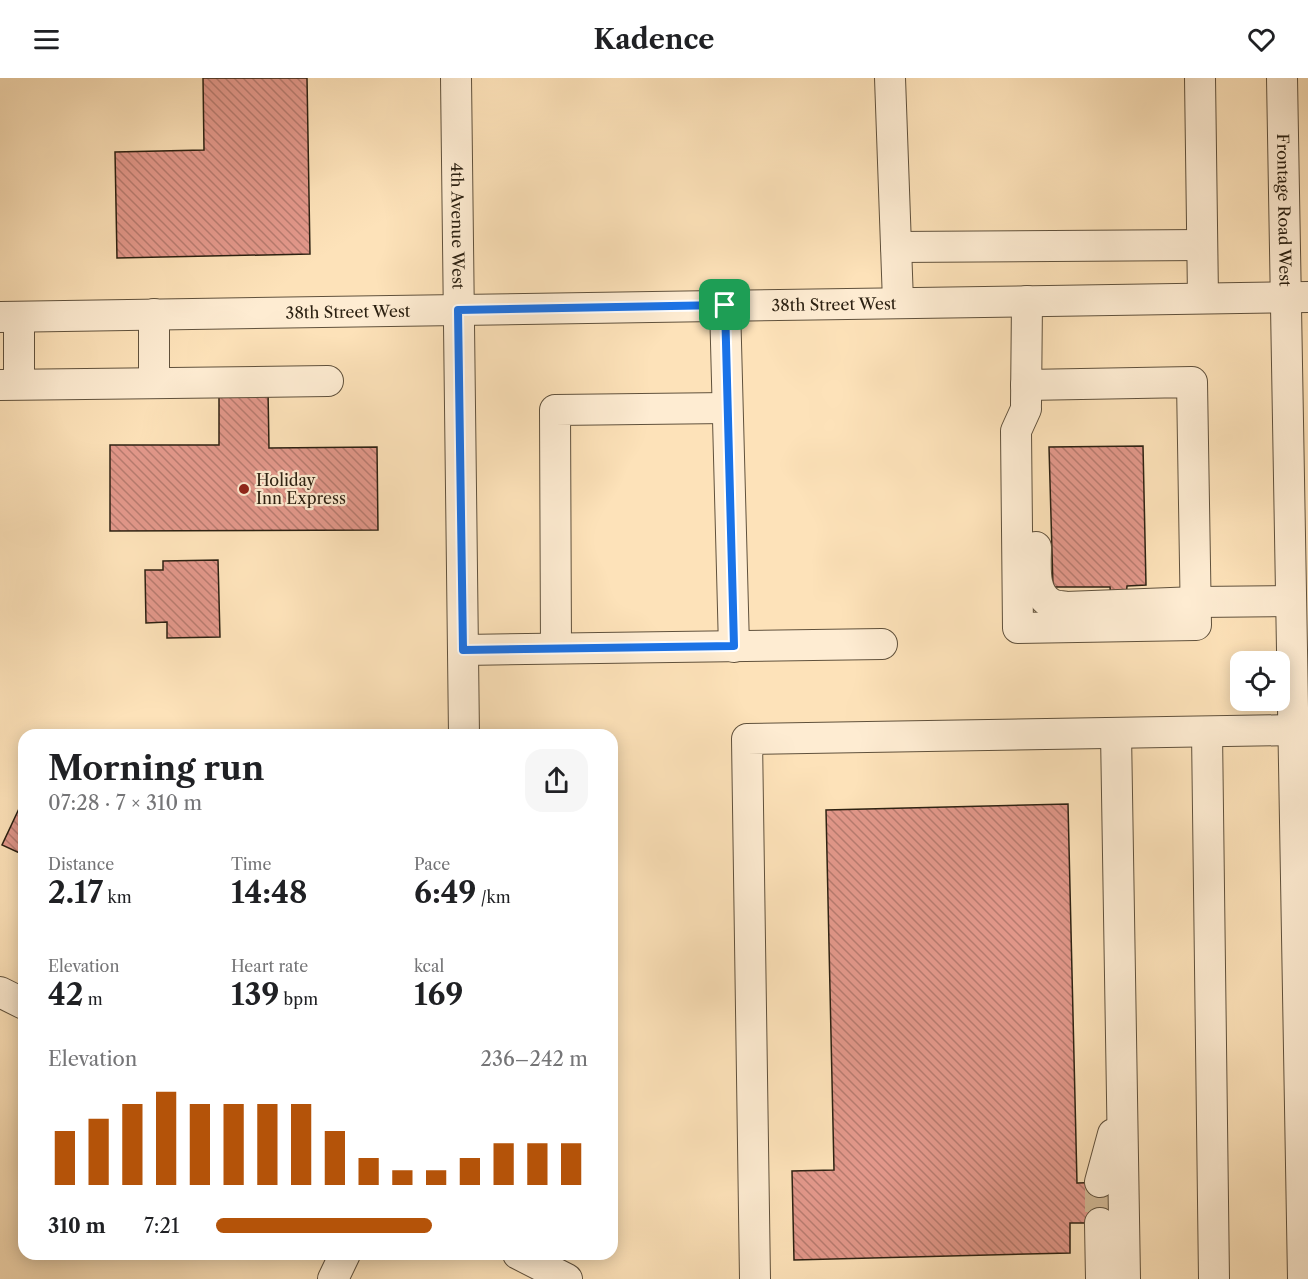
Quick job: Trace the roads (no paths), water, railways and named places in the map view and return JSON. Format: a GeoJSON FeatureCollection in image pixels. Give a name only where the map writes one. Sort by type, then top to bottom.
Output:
{"type":"FeatureCollection","features":[{"type":"Feature","properties":{"kind":"street","name":"4th Avenue West"},"geometry":{"type":"LineString","coordinates":[[456,78],[464,729]]}},
{"type":"Feature","properties":{"kind":"street"},"geometry":{"type":"LineString","coordinates":[[890,78],[898,302]]}},
{"type":"Feature","properties":{"kind":"street"},"geometry":{"type":"LineString","coordinates":[[1200,78],[1203,298]]}},
{"type":"Feature","properties":{"kind":"street","name":"Frontage Road West"},"geometry":{"type":"LineString","coordinates":[[1282,78],[1297,297],[1291,601],[1303,1279]]}},
{"type":"Feature","properties":{"kind":"street"},"geometry":{"type":"LineString","coordinates":[[896,247],[1202,244]]}},
{"type":"Feature","properties":{"kind":"street","name":"38th Street West"},"geometry":{"type":"LineString","coordinates":[[9,317],[1297,297]]}},
{"type":"Feature","properties":{"kind":"street"},"geometry":{"type":"LineString","coordinates":[[1027,301],[1026,397],[1034,428],[1036,580],[1040,593],[1052,604],[1066,607],[1291,601]]}},
{"type":"Feature","properties":{"kind":"street"},"geometry":{"type":"LineString","coordinates":[[725,305],[734,646]]}},
{"type":"Feature","properties":{"kind":"street"},"geometry":{"type":"LineString","coordinates":[[154,315],[154,382]]}},
{"type":"Feature","properties":{"kind":"street"},"geometry":{"type":"LineString","coordinates":[[9,317],[10,385],[328,381]]}},
{"type":"Feature","properties":{"kind":"street"},"geometry":{"type":"LineString","coordinates":[[1192,382],[1196,625],[1018,628],[1016,430],[1026,397],[1192,382]]}},
{"type":"Feature","properties":{"kind":"street"},"geometry":{"type":"LineString","coordinates":[[556,648],[555,410],[727,408]]}},
{"type":"Feature","properties":{"kind":"street"},"geometry":{"type":"LineString","coordinates":[[463,650],[882,644]]}},
{"type":"Feature","properties":{"kind":"street"},"geometry":{"type":"LineString","coordinates":[[755,1279],[747,739],[1294,730]]}},
{"type":"Feature","properties":{"kind":"street"},"geometry":{"type":"LineString","coordinates":[[1207,732],[1214,1279]]}},
{"type":"Feature","properties":{"kind":"street"},"geometry":{"type":"LineString","coordinates":[[1116,733],[1125,1279]]}},
{"type":"Feature","properties":{"kind":"street"},"geometry":{"type":"LineString","coordinates":[[0,992],[18,1001]]}},
{"type":"Feature","properties":{"kind":"street"},"geometry":{"type":"LineString","coordinates":[[1100,1182],[1122,1102]]}},
{"type":"Feature","properties":{"kind":"street"},"geometry":{"type":"LineString","coordinates":[[1100,1223],[1101,1279]]}},
{"type":"Feature","properties":{"kind":"street"},"geometry":{"type":"LineString","coordinates":[[333,1279],[342,1260]]}},
{"type":"Feature","properties":{"kind":"street"},"geometry":{"type":"LineString","coordinates":[[530,1260],[567,1279]]}},
{"type":"Feature","properties":{"kind":"tunnel"},"geometry":{"type":"LineString","coordinates":[[1100,1182],[1100,1223]]}},
{"type":"Feature","properties":{"kind":"place","name":"Holiday Inn Express"},"geometry":{"type":"Point","coordinates":[244,489]}}]}
